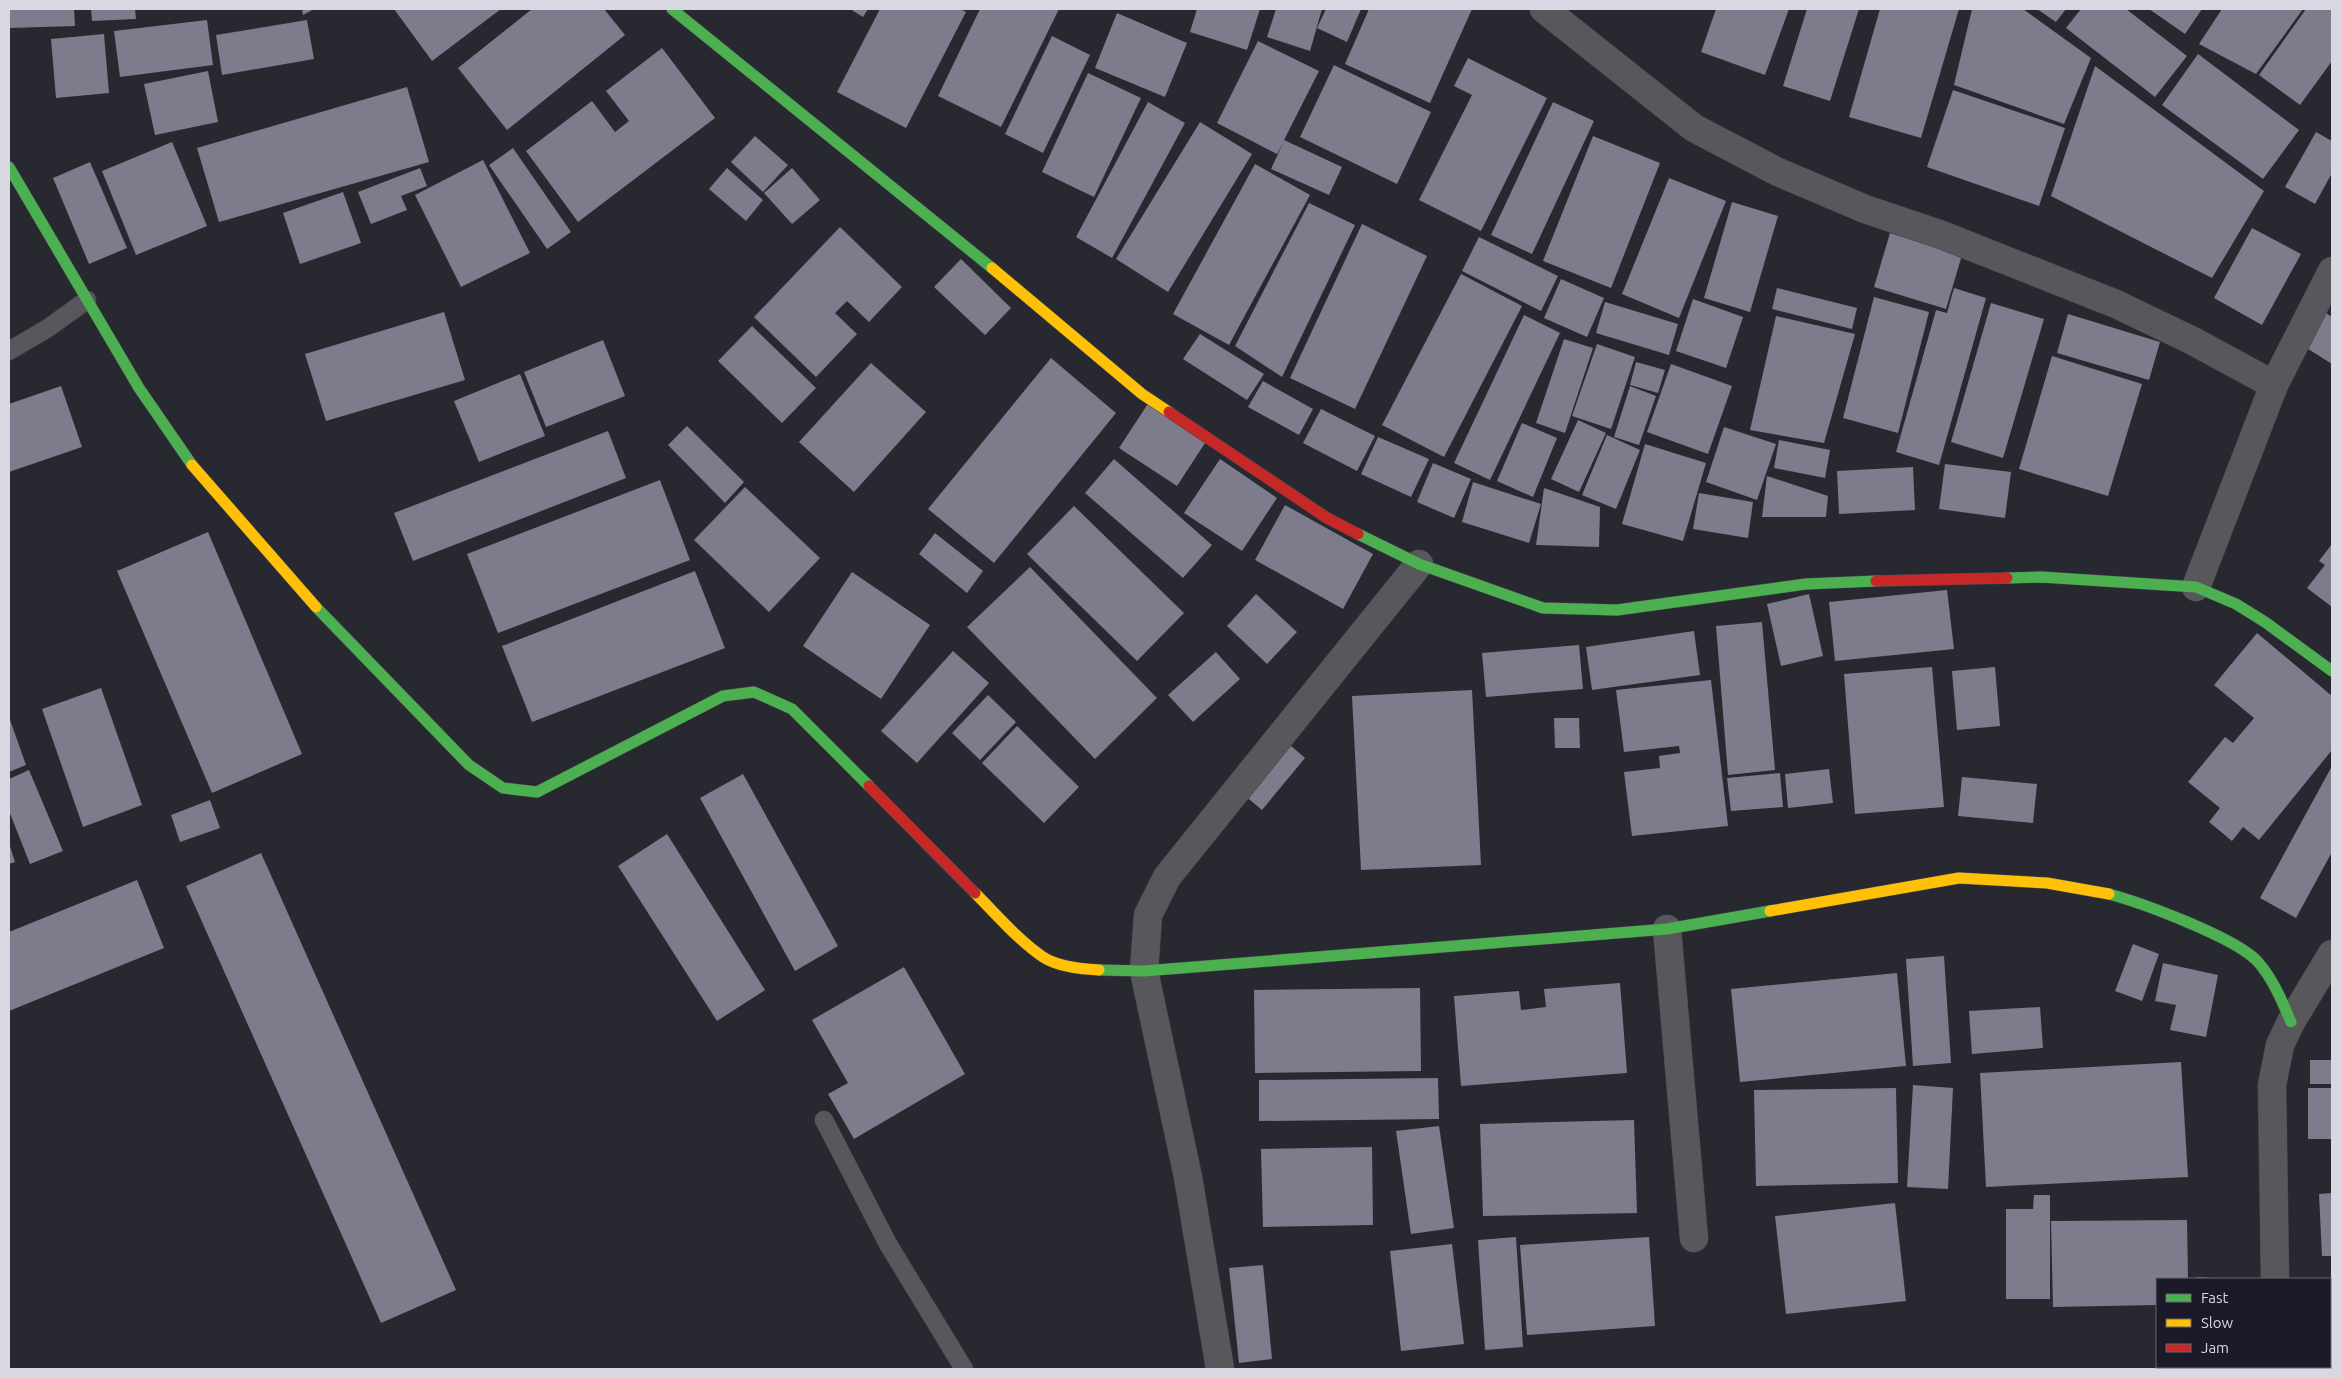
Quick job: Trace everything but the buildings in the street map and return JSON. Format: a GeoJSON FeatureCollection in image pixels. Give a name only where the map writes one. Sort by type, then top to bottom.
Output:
{"type":"FeatureCollection","features":[{"type":"Feature","properties":{"kind":"street"},"geometry":{"type":"LineString","coordinates":[[672,9],[1024,294],[1142,394],[1327,518],[1419,564],[1543,608],[1617,610],[1806,584],[1908,579],[2041,577],[2196,587],[2236,604],[2265,622],[2332,671]]}},
{"type":"Feature","properties":{"kind":"street"},"geometry":{"type":"LineString","coordinates":[[1544,9],[1694,128],[1753,159],[1865,209],[1942,236],[2116,304],[2193,341],[2274,385]]}},
{"type":"Feature","properties":{"kind":"street"},"geometry":{"type":"LineString","coordinates":[[9,167],[138,388],[185,457],[305,596],[469,765],[503,788],[537,792],[723,696],[754,692],[792,709],[1017,935],[1044,958],[1080,969],[1144,971],[1667,929],[1959,878],[2037,881],[2100,892],[2164,914],[2224,940],[2250,954],[2272,981],[2291,1022]]}},
{"type":"Feature","properties":{"kind":"street"},"geometry":{"type":"LineString","coordinates":[[2196,587],[2274,385],[2332,271]]}},
{"type":"Feature","properties":{"kind":"street"},"geometry":{"type":"LineString","coordinates":[[1220,1369],[1188,1177],[1144,971],[1148,915],[1167,877],[1419,564]]}},
{"type":"Feature","properties":{"kind":"street"},"geometry":{"type":"LineString","coordinates":[[1667,929],[1694,1238]]}},
{"type":"Feature","properties":{"kind":"street"},"geometry":{"type":"LineString","coordinates":[[2275,1278],[2272,1085],[2280,1045],[2291,1022],[2332,954]]}},
{"type":"Feature","properties":{"kind":"lane"},"geometry":{"type":"LineString","coordinates":[[9,351],[48,328],[87,300]]}},
{"type":"Feature","properties":{"kind":"lane"},"geometry":{"type":"LineString","coordinates":[[824,1120],[888,1244],[964,1369]]}},
{"type":"Feature","properties":{"kind":"traffic: fast"},"geometry":{"type":"LineString","coordinates":[[672,9],[992,268]]}},
{"type":"Feature","properties":{"kind":"traffic: fast"},"geometry":{"type":"LineString","coordinates":[[9,167],[139,388],[192,465]]}},
{"type":"Feature","properties":{"kind":"traffic: fast"},"geometry":{"type":"LineString","coordinates":[[1358,534],[1419,564],[1543,608],[1617,610],[1806,584],[1876,581]]}},
{"type":"Feature","properties":{"kind":"traffic: fast"},"geometry":{"type":"LineString","coordinates":[[2007,578],[2041,577],[2196,587],[2236,604],[2265,622],[2332,671]]}},
{"type":"Feature","properties":{"kind":"traffic: fast"},"geometry":{"type":"LineString","coordinates":[[316,607],[469,765],[503,788],[537,792],[723,696],[754,692],[792,709],[869,786]]}},
{"type":"Feature","properties":{"kind":"traffic: fast"},"geometry":{"type":"LineString","coordinates":[[2109,894],[2188,922],[2247,953],[2258,962],[2268,976],[2291,1022]]}},
{"type":"Feature","properties":{"kind":"traffic: fast"},"geometry":{"type":"LineString","coordinates":[[1099,970],[1144,971],[1667,929],[1770,911]]}},
{"type":"Feature","properties":{"kind":"traffic: slow"},"geometry":{"type":"LineString","coordinates":[[992,268],[1142,394],[1169,412]]}},
{"type":"Feature","properties":{"kind":"traffic: slow"},"geometry":{"type":"LineString","coordinates":[[192,465],[316,607]]}},
{"type":"Feature","properties":{"kind":"traffic: slow"},"geometry":{"type":"LineString","coordinates":[[1770,911],[1959,878],[2047,883],[2109,894]]}},
{"type":"Feature","properties":{"kind":"traffic: slow"},"geometry":{"type":"LineString","coordinates":[[975,893],[1016,935],[1043,957],[1063,965],[1099,970]]}},
{"type":"Feature","properties":{"kind":"traffic: jam"},"geometry":{"type":"LineString","coordinates":[[1169,412],[1327,518],[1358,534]]}},
{"type":"Feature","properties":{"kind":"traffic: jam"},"geometry":{"type":"LineString","coordinates":[[1876,581],[2007,578]]}},
{"type":"Feature","properties":{"kind":"traffic: jam"},"geometry":{"type":"LineString","coordinates":[[869,786],[975,893]]}}]}
